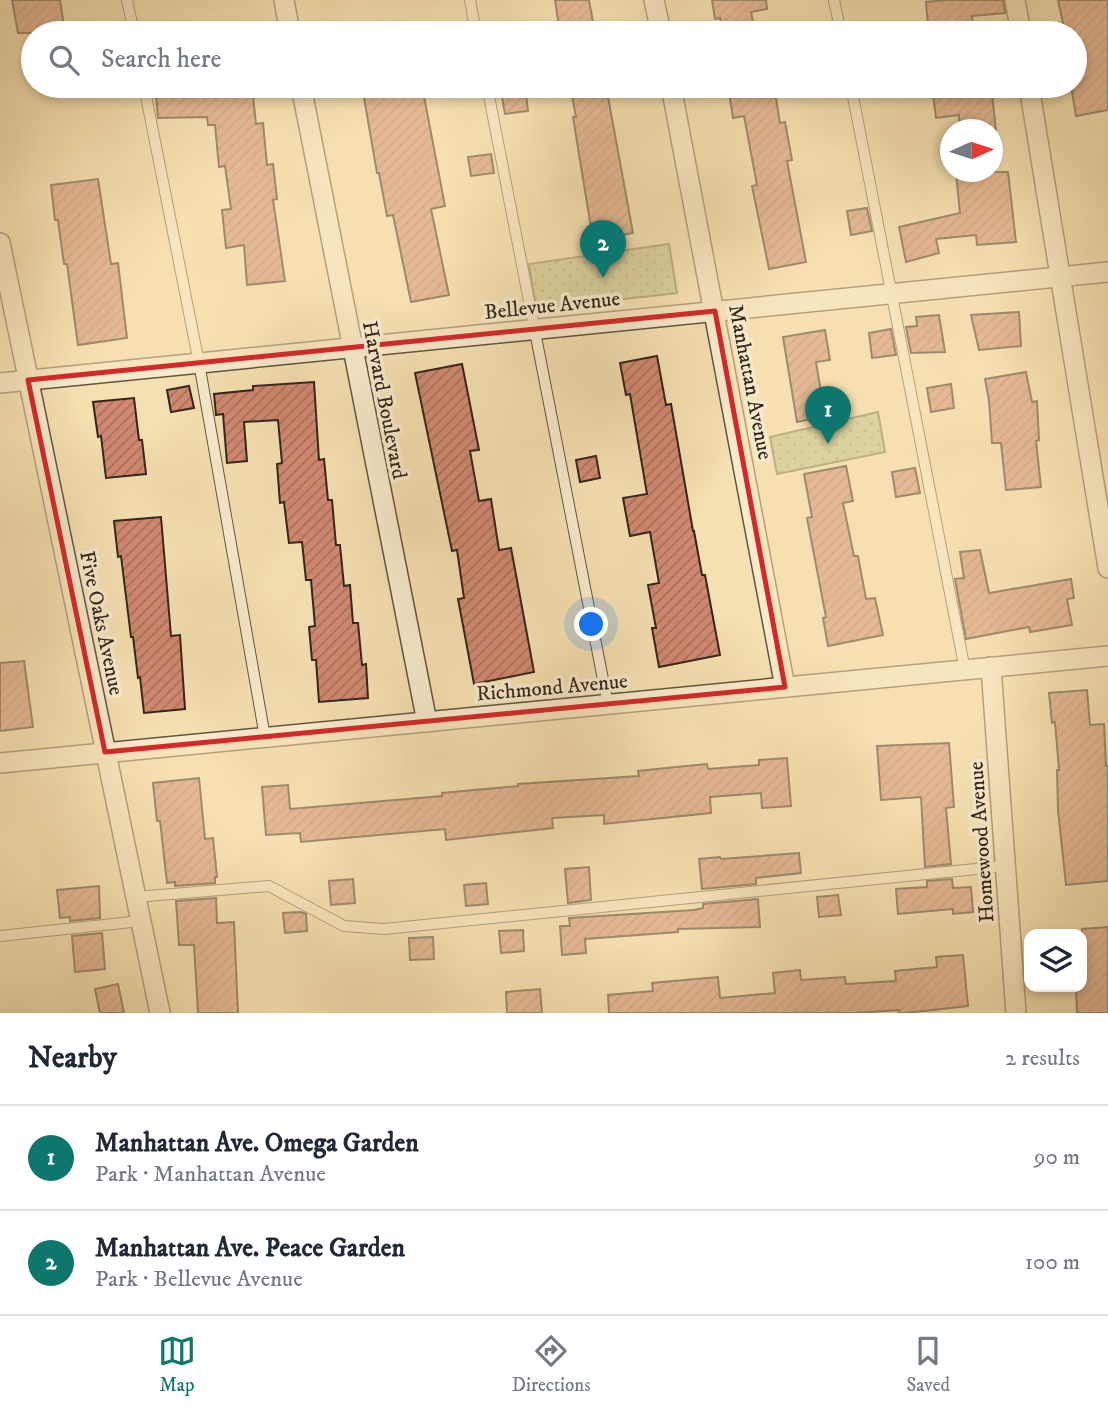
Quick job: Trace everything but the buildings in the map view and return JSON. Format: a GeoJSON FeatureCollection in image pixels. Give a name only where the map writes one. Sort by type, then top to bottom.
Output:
{"type":"FeatureCollection","features":[{"type":"Feature","properties":{"kind":"street"},"geometry":{"type":"LineString","coordinates":[[284,0],[288,21]]}},
{"type":"Feature","properties":{"kind":"street"},"geometry":{"type":"LineString","coordinates":[[654,0],[658,21]]}},
{"type":"Feature","properties":{"kind":"street"},"geometry":{"type":"LineString","coordinates":[[1015,0],[1019,21]]}},
{"type":"Feature","properties":{"kind":"street","name":"Harvard Boulevard"},"geometry":{"type":"LineString","coordinates":[[303,98],[427,722]]}},
{"type":"Feature","properties":{"kind":"street","name":"Manhattan Avenue"},"geometry":{"type":"LineString","coordinates":[[673,98],[785,687]]}},
{"type":"Feature","properties":{"kind":"street"},"geometry":{"type":"LineString","coordinates":[[1031,98],[1108,568]]}},
{"type":"Feature","properties":{"kind":"street","name":"Five Oaks Avenue"},"geometry":{"type":"LineString","coordinates":[[0,243],[160,1013]]}},
{"type":"Feature","properties":{"kind":"street","name":"Bellevue Avenue"},"geometry":{"type":"LineString","coordinates":[[0,383],[1108,272]]}},
{"type":"Feature","properties":{"kind":"street","name":"Richmond Avenue"},"geometry":{"type":"LineString","coordinates":[[0,763],[1108,656]]}},
{"type":"Feature","properties":{"kind":"street","name":"Homewood Avenue"},"geometry":{"type":"LineString","coordinates":[[991,667],[1016,1013]]}},
{"type":"Feature","properties":{"kind":"lane"},"geometry":{"type":"LineString","coordinates":[[127,0],[131,21]]}},
{"type":"Feature","properties":{"kind":"lane"},"geometry":{"type":"LineString","coordinates":[[470,0],[474,21]]}},
{"type":"Feature","properties":{"kind":"lane"},"geometry":{"type":"LineString","coordinates":[[834,0],[838,21]]}},
{"type":"Feature","properties":{"kind":"lane"},"geometry":{"type":"LineString","coordinates":[[146,98],[199,363],[265,737]]}},
{"type":"Feature","properties":{"kind":"lane"},"geometry":{"type":"LineString","coordinates":[[489,98],[608,705]]}},
{"type":"Feature","properties":{"kind":"lane"},"geometry":{"type":"LineString","coordinates":[[853,98],[965,670]]}},
{"type":"Feature","properties":{"kind":"lane"},"geometry":{"type":"LineString","coordinates":[[136,897],[269,886],[344,926],[384,929],[1005,866]]}},
{"type":"Feature","properties":{"kind":"lane"},"geometry":{"type":"LineString","coordinates":[[0,936],[141,921]]}},
{"type":"Feature","properties":{"kind":"highlighted area"},"geometry":{"type":"Polygon","coordinates":[[[715,311],[785,687],[105,752],[28,380],[715,311]]]}},
{"type":"Feature","properties":{"kind":"green space"},"geometry":{"type":"Polygon","coordinates":[[[669,244],[677,293],[536,309],[529,264],[669,244]]]}},
{"type":"Feature","properties":{"kind":"green space"},"geometry":{"type":"Polygon","coordinates":[[[878,412],[885,452],[777,474],[770,437],[878,412]]]}},
{"type":"Feature","properties":{"kind":"place","name":"Manhattan Ave. Peace Garden"},"geometry":{"type":"Point","coordinates":[603,278]}},
{"type":"Feature","properties":{"kind":"place","name":"Manhattan Ave. Omega Garden"},"geometry":{"type":"Point","coordinates":[828,444]}}]}
